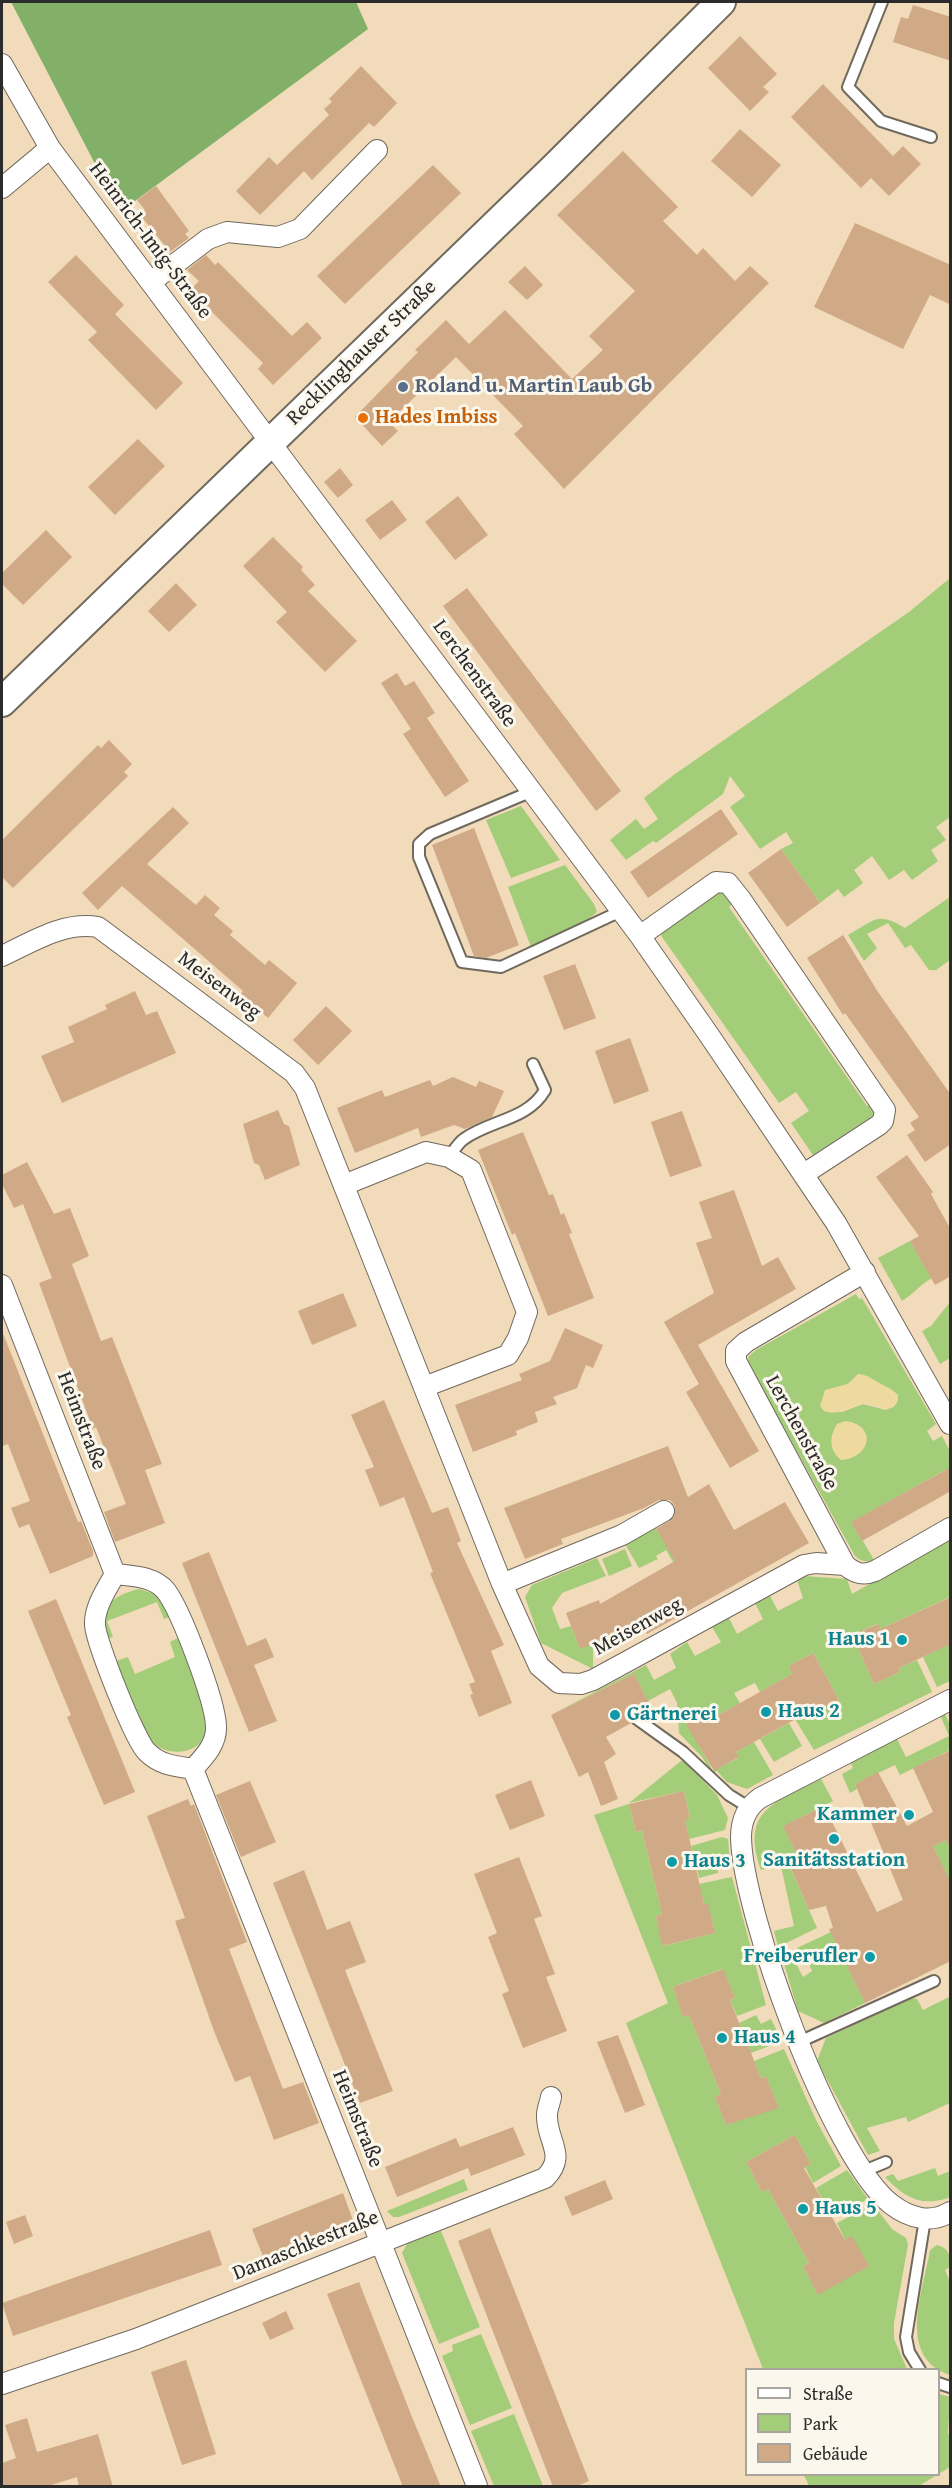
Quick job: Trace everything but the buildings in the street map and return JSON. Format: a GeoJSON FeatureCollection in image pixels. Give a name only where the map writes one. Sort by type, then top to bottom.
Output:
{"type":"FeatureCollection","features":[{"type":"Feature","properties":{"kind":"main road","name":"Recklinghauser Straße"},"geometry":{"type":"LineString","coordinates":[[2,702],[270,440],[530,192],[721,2]]}},
{"type":"Feature","properties":{"kind":"street","name":"Heinrich-Imig-Straße"},"geometry":{"type":"LineString","coordinates":[[2,64],[50,148],[270,440]]}},
{"type":"Feature","properties":{"kind":"street"},"geometry":{"type":"LineString","coordinates":[[2,188],[50,148]]}},
{"type":"Feature","properties":{"kind":"street"},"geometry":{"type":"LineString","coordinates":[[151,282],[208,239],[227,232],[278,237],[300,229],[377,150]]}},
{"type":"Feature","properties":{"kind":"street","name":"Lerchenstraße"},"geometry":{"type":"LineString","coordinates":[[270,440],[530,792],[640,936],[804,1174],[865,1272],[951,1424]]}},
{"type":"Feature","properties":{"kind":"street"},"geometry":{"type":"LineString","coordinates":[[640,936],[712,884],[722,881],[736,892],[885,1110],[883,1121],[879,1125],[804,1174]]}},
{"type":"Feature","properties":{"kind":"street","name":"Meisenweg"},"geometry":{"type":"LineString","coordinates":[[2,956],[65,928],[84,924],[98,927],[294,1072],[305,1089],[502,1584],[539,1666],[559,1683],[581,1684],[804,1565],[816,1563],[846,1565]]}},
{"type":"Feature","properties":{"kind":"street"},"geometry":{"type":"LineString","coordinates":[[344,1185],[426,1152],[449,1157],[471,1170],[527,1312],[519,1338],[508,1355],[424,1387]]}},
{"type":"Feature","properties":{"kind":"street","name":"Lerchenstraße"},"geometry":{"type":"LineString","coordinates":[[846,1565],[739,1369],[736,1351],[746,1342],[865,1272]]}},
{"type":"Feature","properties":{"kind":"street","name":"Heimstraße"},"geometry":{"type":"LineString","coordinates":[[2,1285],[115,1574]]}},
{"type":"Feature","properties":{"kind":"street"},"geometry":{"type":"LineString","coordinates":[[502,1584],[622,1535],[664,1510]]}},
{"type":"Feature","properties":{"kind":"street"},"geometry":{"type":"LineString","coordinates":[[846,1565],[858,1573],[868,1574],[951,1528]]}},
{"type":"Feature","properties":{"kind":"street"},"geometry":{"type":"LineString","coordinates":[[115,1574],[144,1577],[165,1590],[188,1638],[209,1692],[217,1727],[210,1751],[193,1769],[163,1765],[145,1750],[105,1663],[94,1624],[99,1602],[115,1574]]}},
{"type":"Feature","properties":{"kind":"street"},"geometry":{"type":"LineString","coordinates":[[951,1700],[760,1798],[750,1808],[742,1823],[741,1837],[745,1868],[769,1957],[799,2042],[826,2103],[864,2171],[891,2204],[925,2219],[936,2218],[951,2212]]}},
{"type":"Feature","properties":{"kind":"street","name":"Heimstraße"},"geometry":{"type":"LineString","coordinates":[[193,1769],[477,2487]]}},
{"type":"Feature","properties":{"kind":"street","name":"Damaschkestraße"},"geometry":{"type":"LineString","coordinates":[[2,2384],[136,2339],[545,2178],[554,2169],[556,2155],[547,2117],[551,2097]]}},
{"type":"Feature","properties":{"kind":"lane"},"geometry":{"type":"LineString","coordinates":[[882,2],[848,87],[881,121],[931,137]]}},
{"type":"Feature","properties":{"kind":"lane"},"geometry":{"type":"LineString","coordinates":[[530,792],[430,834],[419,844],[419,857],[462,962],[501,967],[621,911]]}},
{"type":"Feature","properties":{"kind":"lane"},"geometry":{"type":"LineString","coordinates":[[449,1157],[463,1139],[509,1119],[538,1102],[545,1090],[533,1064]]}},
{"type":"Feature","properties":{"kind":"lane"},"geometry":{"type":"LineString","coordinates":[[637,1719],[683,1752],[729,1795],[750,1808]]}},
{"type":"Feature","properties":{"kind":"lane"},"geometry":{"type":"LineString","coordinates":[[799,2042],[934,1981]]}},
{"type":"Feature","properties":{"kind":"lane"},"geometry":{"type":"LineString","coordinates":[[864,2171],[886,2162]]}},
{"type":"Feature","properties":{"kind":"lane"},"geometry":{"type":"LineString","coordinates":[[919,2368],[909,2352],[906,2337],[925,2219]]}},
{"type":"Feature","properties":{"kind":"green space"},"geometry":{"type":"Polygon","coordinates":[[[11,2],[356,2],[368,29],[120,212],[11,2]]]}},
{"type":"Feature","properties":{"kind":"green space"},"geometry":{"type":"Polygon","coordinates":[[[950,578],[950,817],[936,827],[946,840],[931,850],[938,861],[912,880],[904,870],[889,880],[872,856],[854,870],[863,883],[844,897],[838,889],[820,903],[781,849],[793,843],[786,832],[760,849],[730,807],[745,796],[730,776],[723,794],[656,843],[653,841],[626,860],[610,840],[636,819],[644,829],[658,819],[644,798],[675,774],[909,612],[950,578]]]}},
{"type":"Feature","properties":{"kind":"green space"},"geometry":{"type":"Polygon","coordinates":[[[521,806],[560,860],[511,878],[486,820],[521,806]]]}},
{"type":"Feature","properties":{"kind":"green space"},"geometry":{"type":"Polygon","coordinates":[[[565,865],[594,904],[597,912],[582,924],[531,947],[508,887],[565,865]]]}},
{"type":"Feature","properties":{"kind":"green space"},"geometry":{"type":"Polygon","coordinates":[[[716,893],[727,893],[736,901],[729,907],[867,1106],[874,1102],[874,1115],[813,1155],[791,1123],[809,1111],[796,1092],[779,1103],[662,937],[661,933],[716,893]]]}},
{"type":"Feature","properties":{"kind":"green space"},"geometry":{"type":"Polygon","coordinates":[[[950,897],[950,960],[936,970],[929,970],[911,945],[905,948],[888,923],[867,934],[877,948],[864,961],[848,935],[871,922],[882,919],[905,928],[950,897]]]}},
{"type":"Feature","properties":{"kind":"green space"},"geometry":{"type":"Polygon","coordinates":[[[910,1241],[932,1278],[902,1301],[878,1258],[910,1241]]]}},
{"type":"Feature","properties":{"kind":"green space"},"geometry":{"type":"Polygon","coordinates":[[[856,1294],[859,1299],[862,1298],[936,1424],[927,1431],[933,1441],[942,1436],[950,1451],[950,1478],[945,1470],[852,1522],[874,1560],[864,1561],[855,1556],[749,1365],[748,1357],[756,1350],[856,1294]],[[858,1374],[848,1384],[839,1387],[827,1412],[842,1412],[863,1404],[886,1410],[897,1403],[898,1395],[889,1388],[858,1374]]]}},
{"type":"Feature","properties":{"kind":"green space"},"geometry":{"type":"Polygon","coordinates":[[[950,1302],[950,1358],[940,1364],[922,1331],[931,1326],[950,1302]]]}},
{"type":"Feature","properties":{"kind":"green space"},"geometry":{"type":"Polygon","coordinates":[[[682,1512],[688,1587],[666,1550],[656,1556],[658,1559],[639,1568],[625,1544],[656,1528],[663,1541],[678,1533],[670,1519],[682,1512]]]}},
{"type":"Feature","properties":{"kind":"green space"},"geometry":{"type":"Polygon","coordinates":[[[950,1538],[950,1597],[880,1629],[877,1624],[852,1635],[874,1684],[900,1672],[899,1668],[917,1660],[932,1692],[814,1750],[795,1719],[812,1710],[815,1714],[839,1700],[813,1653],[789,1666],[792,1674],[760,1692],[755,1683],[734,1693],[740,1703],[715,1717],[711,1710],[687,1723],[713,1771],[738,1758],[736,1752],[754,1742],[773,1775],[747,1789],[727,1782],[717,1771],[712,1773],[702,1757],[679,1733],[677,1703],[670,1689],[648,1701],[634,1674],[551,1715],[646,1665],[654,1680],[676,1668],[670,1654],[687,1642],[695,1656],[721,1642],[712,1627],[729,1618],[737,1634],[763,1619],[755,1603],[770,1596],[778,1611],[803,1598],[797,1580],[804,1576],[847,1579],[852,1594],[950,1538]]]}},
{"type":"Feature","properties":{"kind":"green space"},"geometry":{"type":"Polygon","coordinates":[[[625,1549],[632,1566],[609,1576],[602,1559],[625,1549]]]}},
{"type":"Feature","properties":{"kind":"green space"},"geometry":{"type":"Polygon","coordinates":[[[597,1558],[606,1576],[562,1593],[552,1608],[560,1629],[571,1626],[580,1649],[593,1643],[593,1669],[541,1643],[525,1597],[532,1585],[597,1558]]]}},
{"type":"Feature","properties":{"kind":"green space"},"geometry":{"type":"Polygon","coordinates":[[[139,1589],[158,1595],[170,1617],[164,1619],[157,1602],[107,1621],[113,1637],[109,1638],[105,1619],[109,1605],[120,1595],[139,1589]]]}},
{"type":"Feature","properties":{"kind":"green space"},"geometry":{"type":"Polygon","coordinates":[[[178,1638],[207,1708],[209,1728],[205,1738],[197,1746],[177,1752],[155,1745],[146,1735],[116,1661],[128,1657],[135,1674],[175,1657],[170,1642],[178,1638]]]}},
{"type":"Feature","properties":{"kind":"green space"},"geometry":{"type":"Polygon","coordinates":[[[950,1644],[950,1681],[937,1687],[923,1657],[950,1644]]]}},
{"type":"Feature","properties":{"kind":"green space"},"geometry":{"type":"Polygon","coordinates":[[[945,1714],[950,1725],[950,1750],[900,1775],[895,1765],[855,1784],[857,1789],[850,1793],[842,1774],[853,1768],[850,1761],[897,1739],[906,1757],[949,1736],[941,1717],[945,1714]]]}},
{"type":"Feature","properties":{"kind":"green space"},"geometry":{"type":"Polygon","coordinates":[[[789,1723],[802,1746],[774,1762],[760,1739],[789,1723]]]}},
{"type":"Feature","properties":{"kind":"green space"},"geometry":{"type":"Polygon","coordinates":[[[681,1761],[685,1762],[717,1795],[728,1818],[725,1830],[689,1839],[685,1820],[690,1818],[684,1791],[629,1803],[681,1761]]]}},
{"type":"Feature","properties":{"kind":"green space"},"geometry":{"type":"Polygon","coordinates":[[[821,1779],[833,1801],[784,1826],[796,1853],[786,1858],[817,1928],[778,1947],[774,1931],[794,1926],[781,1866],[761,1870],[755,1833],[759,1821],[776,1802],[821,1779]]]}},
{"type":"Feature","properties":{"kind":"green space"},"geometry":{"type":"Polygon","coordinates":[[[629,1804],[636,1832],[642,1830],[662,1914],[656,1916],[663,1946],[715,1933],[708,1904],[704,1904],[699,1884],[732,1877],[766,2005],[737,2016],[730,2000],[735,1998],[722,1969],[673,1987],[683,2016],[689,2015],[721,2094],[715,2097],[726,2125],[778,2106],[766,2077],[761,2078],[754,2061],[784,2049],[816,2120],[841,2166],[813,2183],[805,2167],[811,2164],[795,2135],[746,2162],[762,2192],[768,2189],[809,2263],[803,2266],[818,2294],[845,2240],[837,2223],[873,2204],[892,2229],[906,2238],[908,2245],[894,2323],[894,2339],[907,2368],[763,2368],[626,2023],[668,2003],[594,1815],[629,1804]]]}},
{"type":"Feature","properties":{"kind":"green space"},"geometry":{"type":"Polygon","coordinates":[[[722,1837],[728,1839],[730,1863],[717,1865],[718,1873],[699,1878],[691,1846],[722,1837]]]}},
{"type":"Feature","properties":{"kind":"green space"},"geometry":{"type":"Polygon","coordinates":[[[950,1838],[950,1883],[933,1846],[950,1838]]]}},
{"type":"Feature","properties":{"kind":"green space"},"geometry":{"type":"Polygon","coordinates":[[[831,1932],[865,2003],[824,2023],[798,2011],[782,1957],[790,1952],[803,1977],[812,1971],[803,1950],[798,1951],[797,1948],[831,1932]]]}},
{"type":"Feature","properties":{"kind":"green space"},"geometry":{"type":"Polygon","coordinates":[[[949,1997],[950,2103],[908,2122],[906,2117],[867,2128],[880,2151],[868,2155],[817,2061],[826,2038],[912,1998],[917,1999],[923,2010],[949,1997]]]}},
{"type":"Feature","properties":{"kind":"green space"},"geometry":{"type":"Polygon","coordinates":[[[756,2015],[761,2024],[771,2019],[782,2041],[751,2053],[739,2023],[756,2015]]]}},
{"type":"Feature","properties":{"kind":"green space"},"geometry":{"type":"Polygon","coordinates":[[[935,2168],[938,2176],[950,2171],[950,2196],[938,2201],[921,2201],[906,2195],[885,2177],[893,2174],[898,2181],[935,2168]]]}},
{"type":"Feature","properties":{"kind":"green space"},"geometry":{"type":"Polygon","coordinates":[[[847,2170],[868,2199],[832,2217],[816,2188],[847,2170]]]}},
{"type":"Feature","properties":{"kind":"green space"},"geometry":{"type":"Polygon","coordinates":[[[464,2179],[468,2190],[399,2217],[393,2217],[387,2211],[464,2179]]]}},
{"type":"Feature","properties":{"kind":"green space"},"geometry":{"type":"Polygon","coordinates":[[[441,2231],[480,2327],[439,2344],[402,2253],[407,2244],[441,2231]]]}},
{"type":"Feature","properties":{"kind":"green space"},"geometry":{"type":"Polygon","coordinates":[[[937,2245],[941,2246],[947,2250],[950,2259],[950,2267],[945,2270],[950,2282],[950,2375],[933,2366],[923,2354],[918,2339],[919,2303],[930,2250],[937,2245]]]}},
{"type":"Feature","properties":{"kind":"green space"},"geometry":{"type":"Polygon","coordinates":[[[481,2334],[512,2408],[470,2425],[442,2356],[453,2351],[452,2345],[481,2334]]]}},
{"type":"Feature","properties":{"kind":"green space"},"geometry":{"type":"Polygon","coordinates":[[[940,2394],[950,2397],[948,2434],[950,2435],[950,2467],[940,2473],[940,2394]]]}},
{"type":"Feature","properties":{"kind":"green space"},"geometry":{"type":"Polygon","coordinates":[[[514,2414],[543,2486],[494,2486],[471,2431],[514,2414]]]}},
{"type":"Feature","properties":{"kind":"green space"},"geometry":{"type":"Polygon","coordinates":[[[804,2476],[935,2476],[919,2486],[809,2486],[804,2476]]]}},
{"type":"Feature","properties":{"kind":"sand"},"geometry":{"type":"Polygon","coordinates":[[[859,1374],[895,1392],[898,1400],[894,1407],[887,1409],[866,1404],[835,1412],[824,1411],[820,1406],[825,1390],[848,1384],[859,1374]]]}},
{"type":"Feature","properties":{"kind":"sand"},"geometry":{"type":"Polygon","coordinates":[[[845,1421],[863,1428],[867,1441],[859,1454],[841,1460],[834,1452],[831,1443],[837,1424],[845,1421]]]}},
{"type":"Feature","properties":{"kind":"place","name":"Roland u. Martin Laub Gb"},"geometry":{"type":"Point","coordinates":[403,387]}},
{"type":"Feature","properties":{"kind":"place","name":"Hades Imbiss"},"geometry":{"type":"Point","coordinates":[363,418]}},
{"type":"Feature","properties":{"kind":"place","name":"Haus 1"},"geometry":{"type":"Point","coordinates":[902,1640]}},
{"type":"Feature","properties":{"kind":"place","name":"Haus 2"},"geometry":{"type":"Point","coordinates":[766,1712]}},
{"type":"Feature","properties":{"kind":"place","name":"Gärtnerei"},"geometry":{"type":"Point","coordinates":[615,1715]}},
{"type":"Feature","properties":{"kind":"place","name":"Kammer"},"geometry":{"type":"Point","coordinates":[909,1815]}},
{"type":"Feature","properties":{"kind":"place","name":"Sanitätsstation"},"geometry":{"type":"Point","coordinates":[834,1839]}},
{"type":"Feature","properties":{"kind":"place","name":"Haus 3"},"geometry":{"type":"Point","coordinates":[672,1862]}},
{"type":"Feature","properties":{"kind":"place","name":"Freiberufler"},"geometry":{"type":"Point","coordinates":[870,1957]}},
{"type":"Feature","properties":{"kind":"place","name":"Haus 4"},"geometry":{"type":"Point","coordinates":[722,2038]}},
{"type":"Feature","properties":{"kind":"place","name":"Haus 5"},"geometry":{"type":"Point","coordinates":[803,2209]}}]}
